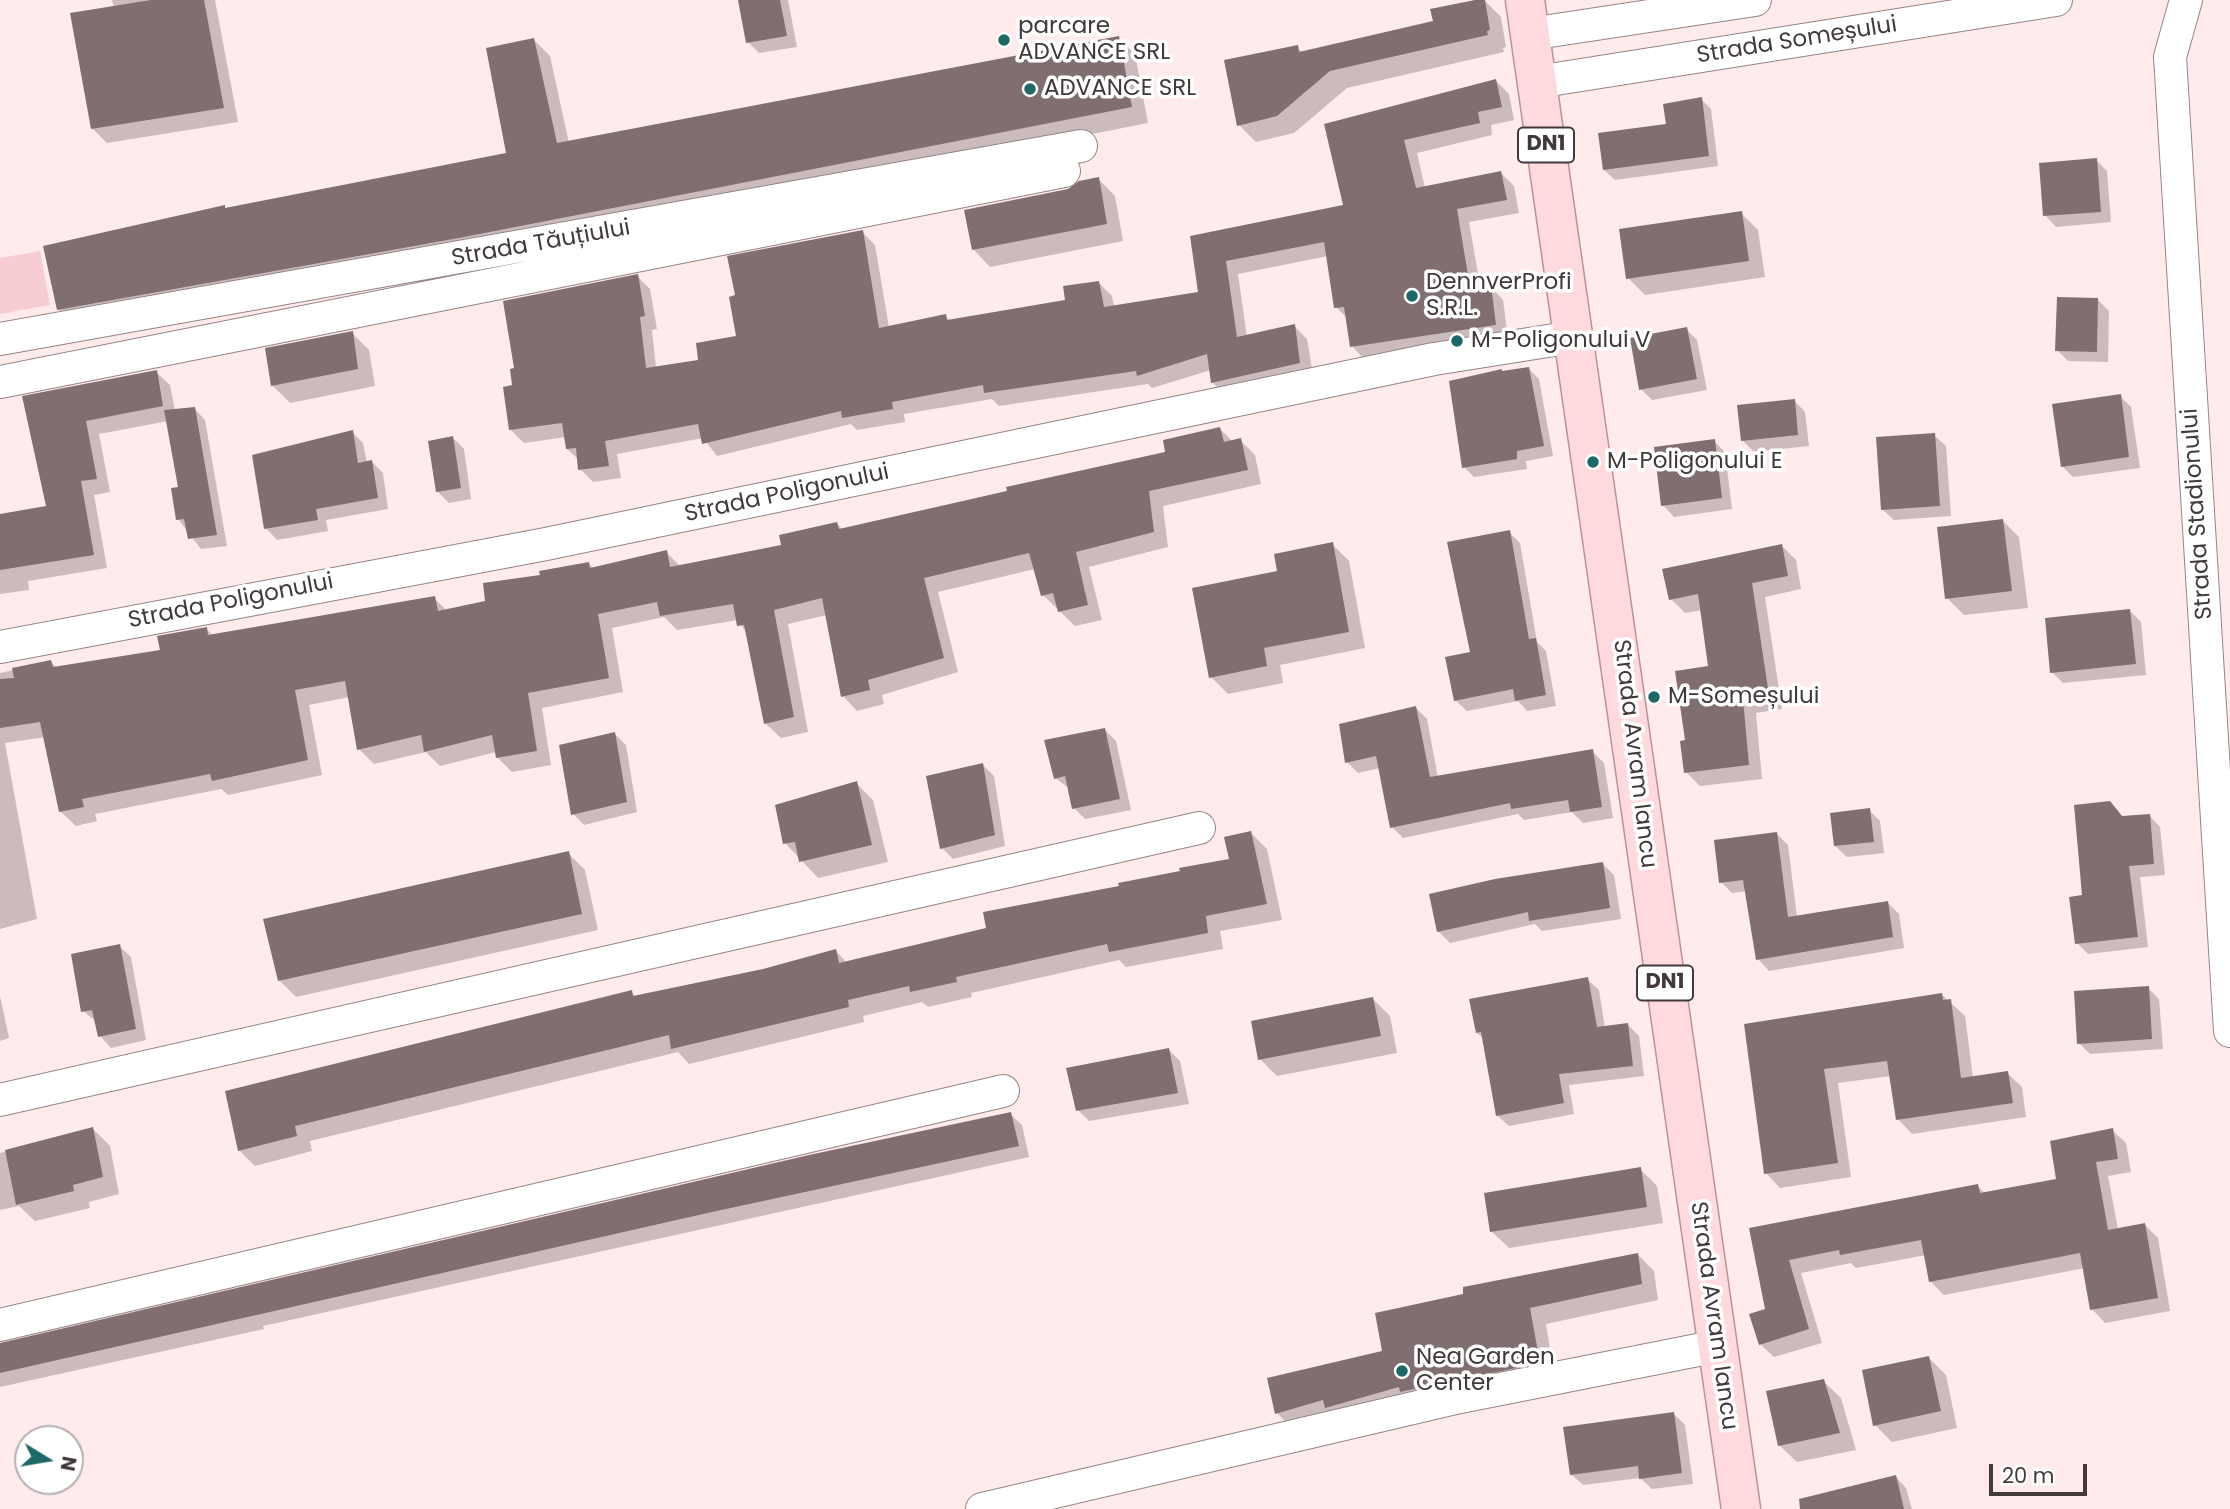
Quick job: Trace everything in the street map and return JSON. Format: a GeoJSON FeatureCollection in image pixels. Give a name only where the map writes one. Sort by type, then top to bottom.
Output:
{"type":"FeatureCollection","features":[{"type":"Feature","properties":{"kind":"main road","name":"Strada Avram Iancu"},"geometry":{"type":"LineString","coordinates":[[1528,17],[1741,1509]]}},
{"type":"Feature","properties":{"kind":"street","name":"Strada Someșului"},"geometry":{"type":"LineString","coordinates":[[1528,17],[1755,0]]}},
{"type":"Feature","properties":{"kind":"street","name":"Strada Someșului"},"geometry":{"type":"LineString","coordinates":[[1538,82],[2056,0]]}},
{"type":"Feature","properties":{"kind":"street","name":"Strada Stadionului"},"geometry":{"type":"LineString","coordinates":[[2186,0],[2170,57],[2230,1031]]}},
{"type":"Feature","properties":{"kind":"street","name":"Strada Tăuțiului"},"geometry":{"type":"LineString","coordinates":[[0,339],[1073,159],[0,382]]}},
{"type":"Feature","properties":{"kind":"street","name":"Strada Poligonului"},"geometry":{"type":"LineString","coordinates":[[0,647],[546,544],[1434,359],[1573,337]]}},
{"type":"Feature","properties":{"kind":"street"},"geometry":{"type":"LineString","coordinates":[[0,1100],[1199,828]]}},
{"type":"Feature","properties":{"kind":"street"},"geometry":{"type":"LineString","coordinates":[[0,1325],[1003,1091]]}},
{"type":"Feature","properties":{"kind":"street"},"geometry":{"type":"LineString","coordinates":[[982,1509],[1460,1397],[1718,1346]]}},
{"type":"Feature","properties":{"kind":"shaded area"},"geometry":{"type":"Polygon","coordinates":[[[40,251],[50,305],[0,314],[0,258],[40,251]]]}},
{"type":"Feature","properties":{"kind":"building"},"geometry":{"type":"Polygon","coordinates":[[[151,0],[204,0],[224,108],[91,129],[70,13],[151,0]]]}},
{"type":"Feature","properties":{"kind":"building"},"geometry":{"type":"Polygon","coordinates":[[[738,0],[780,0],[787,36],[746,43],[738,0]]]}},
{"type":"Feature","properties":{"kind":"building"},"geometry":{"type":"Polygon","coordinates":[[[1485,0],[1490,30],[1487,31],[1488,35],[1330,71],[1277,116],[1237,126],[1224,60],[1298,45],[1299,52],[1433,21],[1430,9],[1485,0]]]}},
{"type":"Feature","properties":{"kind":"building"},"geometry":{"type":"Polygon","coordinates":[[[1119,36],[1132,107],[459,238],[57,310],[43,246],[225,205],[225,208],[506,153],[486,48],[534,38],[557,143],[1119,36]]]}},
{"type":"Feature","properties":{"kind":"building"},"geometry":{"type":"Polygon","coordinates":[[[1496,79],[1502,107],[1478,112],[1480,123],[1404,140],[1416,188],[1501,171],[1507,200],[1457,209],[1469,281],[1491,285],[1496,325],[1350,347],[1344,307],[1334,308],[1324,242],[1226,261],[1237,337],[1295,324],[1300,363],[1211,383],[1207,354],[1137,376],[1136,371],[984,393],[983,385],[892,402],[893,409],[842,418],[841,411],[702,444],[698,424],[605,441],[609,466],[578,470],[576,448],[566,449],[562,423],[509,430],[503,387],[512,385],[510,369],[514,368],[503,301],[638,274],[645,316],[640,317],[646,368],[698,360],[696,343],[736,336],[729,297],[735,295],[727,256],[863,230],[879,328],[946,314],[947,320],[1065,300],[1063,286],[1099,281],[1104,307],[1198,292],[1190,236],[1343,205],[1324,124],[1496,79]]]}},
{"type":"Feature","properties":{"kind":"building"},"geometry":{"type":"Polygon","coordinates":[[[1702,97],[1709,156],[1603,170],[1598,133],[1666,124],[1663,104],[1702,97]]]}},
{"type":"Feature","properties":{"kind":"building"},"geometry":{"type":"Polygon","coordinates":[[[2097,158],[2101,212],[2043,216],[2039,163],[2097,158]]]}},
{"type":"Feature","properties":{"kind":"building"},"geometry":{"type":"Polygon","coordinates":[[[1099,177],[1107,224],[972,250],[964,210],[1068,189],[1079,181],[1099,177]]]}},
{"type":"Feature","properties":{"kind":"building"},"geometry":{"type":"Polygon","coordinates":[[[1742,211],[1749,261],[1626,279],[1619,229],[1742,211]]]}},
{"type":"Feature","properties":{"kind":"building"},"geometry":{"type":"Polygon","coordinates":[[[2057,297],[2098,298],[2097,352],[2055,351],[2057,297]]]}},
{"type":"Feature","properties":{"kind":"building"},"geometry":{"type":"Polygon","coordinates":[[[1687,327],[1697,379],[1639,390],[1630,338],[1687,327]]]}},
{"type":"Feature","properties":{"kind":"building"},"geometry":{"type":"Polygon","coordinates":[[[353,331],[358,369],[271,386],[265,348],[353,331]]]}},
{"type":"Feature","properties":{"kind":"building"},"geometry":{"type":"Polygon","coordinates":[[[1529,367],[1544,446],[1517,451],[1517,459],[1462,468],[1449,381],[1502,369],[1529,367]]]}},
{"type":"Feature","properties":{"kind":"building"},"geometry":{"type":"Polygon","coordinates":[[[157,370],[163,406],[86,421],[97,479],[81,481],[94,555],[0,570],[0,514],[46,506],[22,396],[157,370]]]}},
{"type":"Feature","properties":{"kind":"building"},"geometry":{"type":"Polygon","coordinates":[[[2121,394],[2129,457],[2061,467],[2052,404],[2121,394]]]}},
{"type":"Feature","properties":{"kind":"building"},"geometry":{"type":"Polygon","coordinates":[[[1795,399],[1798,435],[1741,441],[1737,405],[1795,399]]]}},
{"type":"Feature","properties":{"kind":"building"},"geometry":{"type":"Polygon","coordinates":[[[195,407],[217,535],[188,539],[184,519],[176,520],[171,488],[178,487],[164,410],[195,407]]]}},
{"type":"Feature","properties":{"kind":"building"},"geometry":{"type":"Polygon","coordinates":[[[1220,427],[1224,442],[1241,438],[1248,470],[1149,491],[1154,532],[1076,552],[1088,605],[1058,612],[1053,593],[1041,596],[1029,553],[924,578],[944,658],[868,680],[870,690],[841,697],[822,598],[774,610],[794,717],[764,724],[744,625],[737,626],[733,604],[660,616],[657,602],[598,614],[609,678],[528,693],[537,751],[496,758],[492,735],[424,752],[421,735],[357,750],[345,681],[295,690],[308,760],[212,781],[210,774],[82,799],[84,807],[59,812],[40,722],[0,728],[0,679],[14,678],[12,668],[51,660],[53,667],[160,650],[157,636],[207,627],[208,635],[435,596],[438,611],[485,601],[483,583],[540,575],[539,571],[589,562],[590,568],[667,550],[670,567],[781,545],[779,535],[837,522],[839,529],[1007,491],[1006,487],[1165,452],[1163,440],[1220,427]]]}},
{"type":"Feature","properties":{"kind":"building"},"geometry":{"type":"Polygon","coordinates":[[[353,430],[358,463],[372,460],[378,498],[316,509],[318,520],[264,529],[252,455],[353,430]]]}},
{"type":"Feature","properties":{"kind":"building"},"geometry":{"type":"Polygon","coordinates":[[[1935,433],[1940,506],[1881,510],[1876,437],[1935,433]]]}},
{"type":"Feature","properties":{"kind":"building"},"geometry":{"type":"Polygon","coordinates":[[[453,436],[461,488],[436,492],[428,441],[453,436]]]}},
{"type":"Feature","properties":{"kind":"building"},"geometry":{"type":"Polygon","coordinates":[[[1715,439],[1722,498],[1661,506],[1654,447],[1715,439]]]}},
{"type":"Feature","properties":{"kind":"building"},"geometry":{"type":"Polygon","coordinates":[[[2003,519],[2012,591],[1945,599],[1937,527],[2003,519]]]}},
{"type":"Feature","properties":{"kind":"building"},"geometry":{"type":"Polygon","coordinates":[[[1510,530],[1529,639],[1536,638],[1546,695],[1515,701],[1513,689],[1454,701],[1445,657],[1470,652],[1447,542],[1510,530]]]}},
{"type":"Feature","properties":{"kind":"building"},"geometry":{"type":"Polygon","coordinates":[[[1333,542],[1349,632],[1264,648],[1267,666],[1209,678],[1192,588],[1277,571],[1274,554],[1333,542]]]}},
{"type":"Feature","properties":{"kind":"building"},"geometry":{"type":"Polygon","coordinates":[[[1782,544],[1788,576],[1752,583],[1769,695],[1743,699],[1749,765],[1684,773],[1680,741],[1685,740],[1675,671],[1708,666],[1698,594],[1669,600],[1662,569],[1782,544]]]}},
{"type":"Feature","properties":{"kind":"building"},"geometry":{"type":"Polygon","coordinates":[[[2130,609],[2136,664],[2050,673],[2045,618],[2130,609]]]}},
{"type":"Feature","properties":{"kind":"building"},"geometry":{"type":"Polygon","coordinates":[[[1416,706],[1430,777],[1593,749],[1602,807],[1570,812],[1568,800],[1511,809],[1510,803],[1390,828],[1376,756],[1345,763],[1339,724],[1416,706]]]}},
{"type":"Feature","properties":{"kind":"building"},"geometry":{"type":"Polygon","coordinates":[[[1105,728],[1120,799],[1072,809],[1065,776],[1054,779],[1044,740],[1105,728]]]}},
{"type":"Feature","properties":{"kind":"building"},"geometry":{"type":"Polygon","coordinates":[[[615,732],[627,802],[571,815],[559,745],[615,732]]]}},
{"type":"Feature","properties":{"kind":"building"},"geometry":{"type":"Polygon","coordinates":[[[983,763],[995,835],[940,849],[926,776],[983,763]]]}},
{"type":"Feature","properties":{"kind":"building"},"geometry":{"type":"Polygon","coordinates":[[[857,781],[872,845],[799,862],[795,842],[783,844],[775,805],[857,781]]]}},
{"type":"Feature","properties":{"kind":"building"},"geometry":{"type":"Polygon","coordinates":[[[2110,801],[2122,816],[2150,814],[2154,864],[2129,866],[2138,937],[2075,944],[2069,897],[2082,895],[2074,805],[2110,801]]]}},
{"type":"Feature","properties":{"kind":"building"},"geometry":{"type":"Polygon","coordinates":[[[1870,808],[1874,842],[1834,846],[1830,813],[1870,808]]]}},
{"type":"Feature","properties":{"kind":"building"},"geometry":{"type":"Polygon","coordinates":[[[1251,831],[1267,904],[1206,916],[1208,933],[1109,952],[1107,944],[956,977],[957,982],[910,992],[909,986],[848,1000],[849,1007],[671,1049],[669,1035],[295,1126],[297,1136],[238,1151],[225,1091],[632,990],[633,996],[763,969],[836,949],[839,963],[986,928],[983,912],[1119,886],[1118,883],[1180,871],[1179,868],[1229,859],[1224,837],[1251,831]]]}},
{"type":"Feature","properties":{"kind":"building"},"geometry":{"type":"Polygon","coordinates":[[[1777,832],[1788,917],[1888,901],[1893,937],[1756,960],[1743,880],[1719,883],[1714,840],[1777,832]]]}},
{"type":"Feature","properties":{"kind":"building"},"geometry":{"type":"Polygon","coordinates":[[[569,851],[582,914],[278,981],[263,919],[569,851]]]}},
{"type":"Feature","properties":{"kind":"building"},"geometry":{"type":"Polygon","coordinates":[[[1603,862],[1610,908],[1529,921],[1528,912],[1437,932],[1429,894],[1495,879],[1603,862]]]}},
{"type":"Feature","properties":{"kind":"building"},"geometry":{"type":"Polygon","coordinates":[[[120,944],[136,1029],[98,1037],[92,1010],[81,1012],[71,954],[120,944]]]}},
{"type":"Feature","properties":{"kind":"building"},"geometry":{"type":"Polygon","coordinates":[[[1588,977],[1597,1027],[1628,1023],[1633,1066],[1559,1074],[1564,1103],[1496,1116],[1481,1032],[1476,1033],[1469,999],[1588,977]]]}},
{"type":"Feature","properties":{"kind":"building"},"geometry":{"type":"Polygon","coordinates":[[[2149,986],[2152,1039],[2077,1044],[2074,991],[2149,986]]]}},
{"type":"Feature","properties":{"kind":"building"},"geometry":{"type":"Polygon","coordinates":[[[1942,993],[1943,1000],[1951,999],[1961,1078],[2008,1071],[2013,1103],[1896,1120],[1887,1061],[1824,1069],[1838,1163],[1764,1174],[1744,1024],[1942,993]]]}},
{"type":"Feature","properties":{"kind":"building"},"geometry":{"type":"Polygon","coordinates":[[[1373,997],[1381,1036],[1258,1060],[1251,1021],[1373,997]]]}},
{"type":"Feature","properties":{"kind":"building"},"geometry":{"type":"Polygon","coordinates":[[[1169,1048],[1178,1093],[1076,1111],[1066,1068],[1169,1048]]]}},
{"type":"Feature","properties":{"kind":"building"},"geometry":{"type":"Polygon","coordinates":[[[1011,1112],[1019,1146],[712,1212],[0,1373],[0,1343],[809,1155],[1011,1112]]]}},
{"type":"Feature","properties":{"kind":"building"},"geometry":{"type":"Polygon","coordinates":[[[93,1127],[103,1177],[73,1185],[74,1191],[16,1205],[5,1150],[93,1127]]]}},
{"type":"Feature","properties":{"kind":"building"},"geometry":{"type":"Polygon","coordinates":[[[2113,1128],[2118,1159],[2096,1162],[2108,1230],[2145,1223],[2158,1298],[2090,1310],[2080,1253],[1929,1282],[1921,1240],[1840,1255],[1839,1250],[1789,1260],[1809,1329],[1759,1345],[1749,1314],[1765,1309],[1749,1228],[1978,1184],[1980,1193],[2056,1179],[2050,1141],[2113,1128]]]}},
{"type":"Feature","properties":{"kind":"building"},"geometry":{"type":"Polygon","coordinates":[[[1641,1167],[1647,1207],[1490,1232],[1484,1193],[1641,1167]]]}},
{"type":"Feature","properties":{"kind":"building"},"geometry":{"type":"Polygon","coordinates":[[[1638,1253],[1642,1284],[1530,1308],[1540,1363],[1400,1392],[1399,1387],[1325,1408],[1323,1400],[1275,1414],[1267,1378],[1382,1351],[1375,1313],[1463,1294],[1463,1287],[1638,1253]]]}},
{"type":"Feature","properties":{"kind":"building"},"geometry":{"type":"Polygon","coordinates":[[[1929,1356],[1941,1411],[1873,1426],[1862,1370],[1929,1356]]]}},
{"type":"Feature","properties":{"kind":"building"},"geometry":{"type":"Polygon","coordinates":[[[1824,1379],[1840,1433],[1778,1446],[1766,1391],[1824,1379]]]}},
{"type":"Feature","properties":{"kind":"building"},"geometry":{"type":"Polygon","coordinates":[[[1674,1412],[1682,1473],[1639,1479],[1638,1466],[1570,1475],[1563,1427],[1674,1412]]]}},
{"type":"Feature","properties":{"kind":"building"},"geometry":{"type":"Polygon","coordinates":[[[1896,1475],[1904,1509],[1800,1509],[1799,1499],[1896,1475]]]}},
{"type":"Feature","properties":{"kind":"place","name":"parcare ADVANCE SRL"},"geometry":{"type":"Point","coordinates":[1004,40]}},
{"type":"Feature","properties":{"kind":"place","name":"ADVANCE SRL"},"geometry":{"type":"Point","coordinates":[1030,89]}},
{"type":"Feature","properties":{"kind":"place","name":"DennverProfi S.R.L."},"geometry":{"type":"Point","coordinates":[1412,296]}},
{"type":"Feature","properties":{"kind":"place","name":"M-Poligonului V"},"geometry":{"type":"Point","coordinates":[1457,341]}},
{"type":"Feature","properties":{"kind":"place","name":"M-Poligonului E"},"geometry":{"type":"Point","coordinates":[1593,462]}},
{"type":"Feature","properties":{"kind":"place","name":"M-Someșului"},"geometry":{"type":"Point","coordinates":[1654,697]}},
{"type":"Feature","properties":{"kind":"place","name":"Nea Garden Center"},"geometry":{"type":"Point","coordinates":[1402,1371]}}]}
